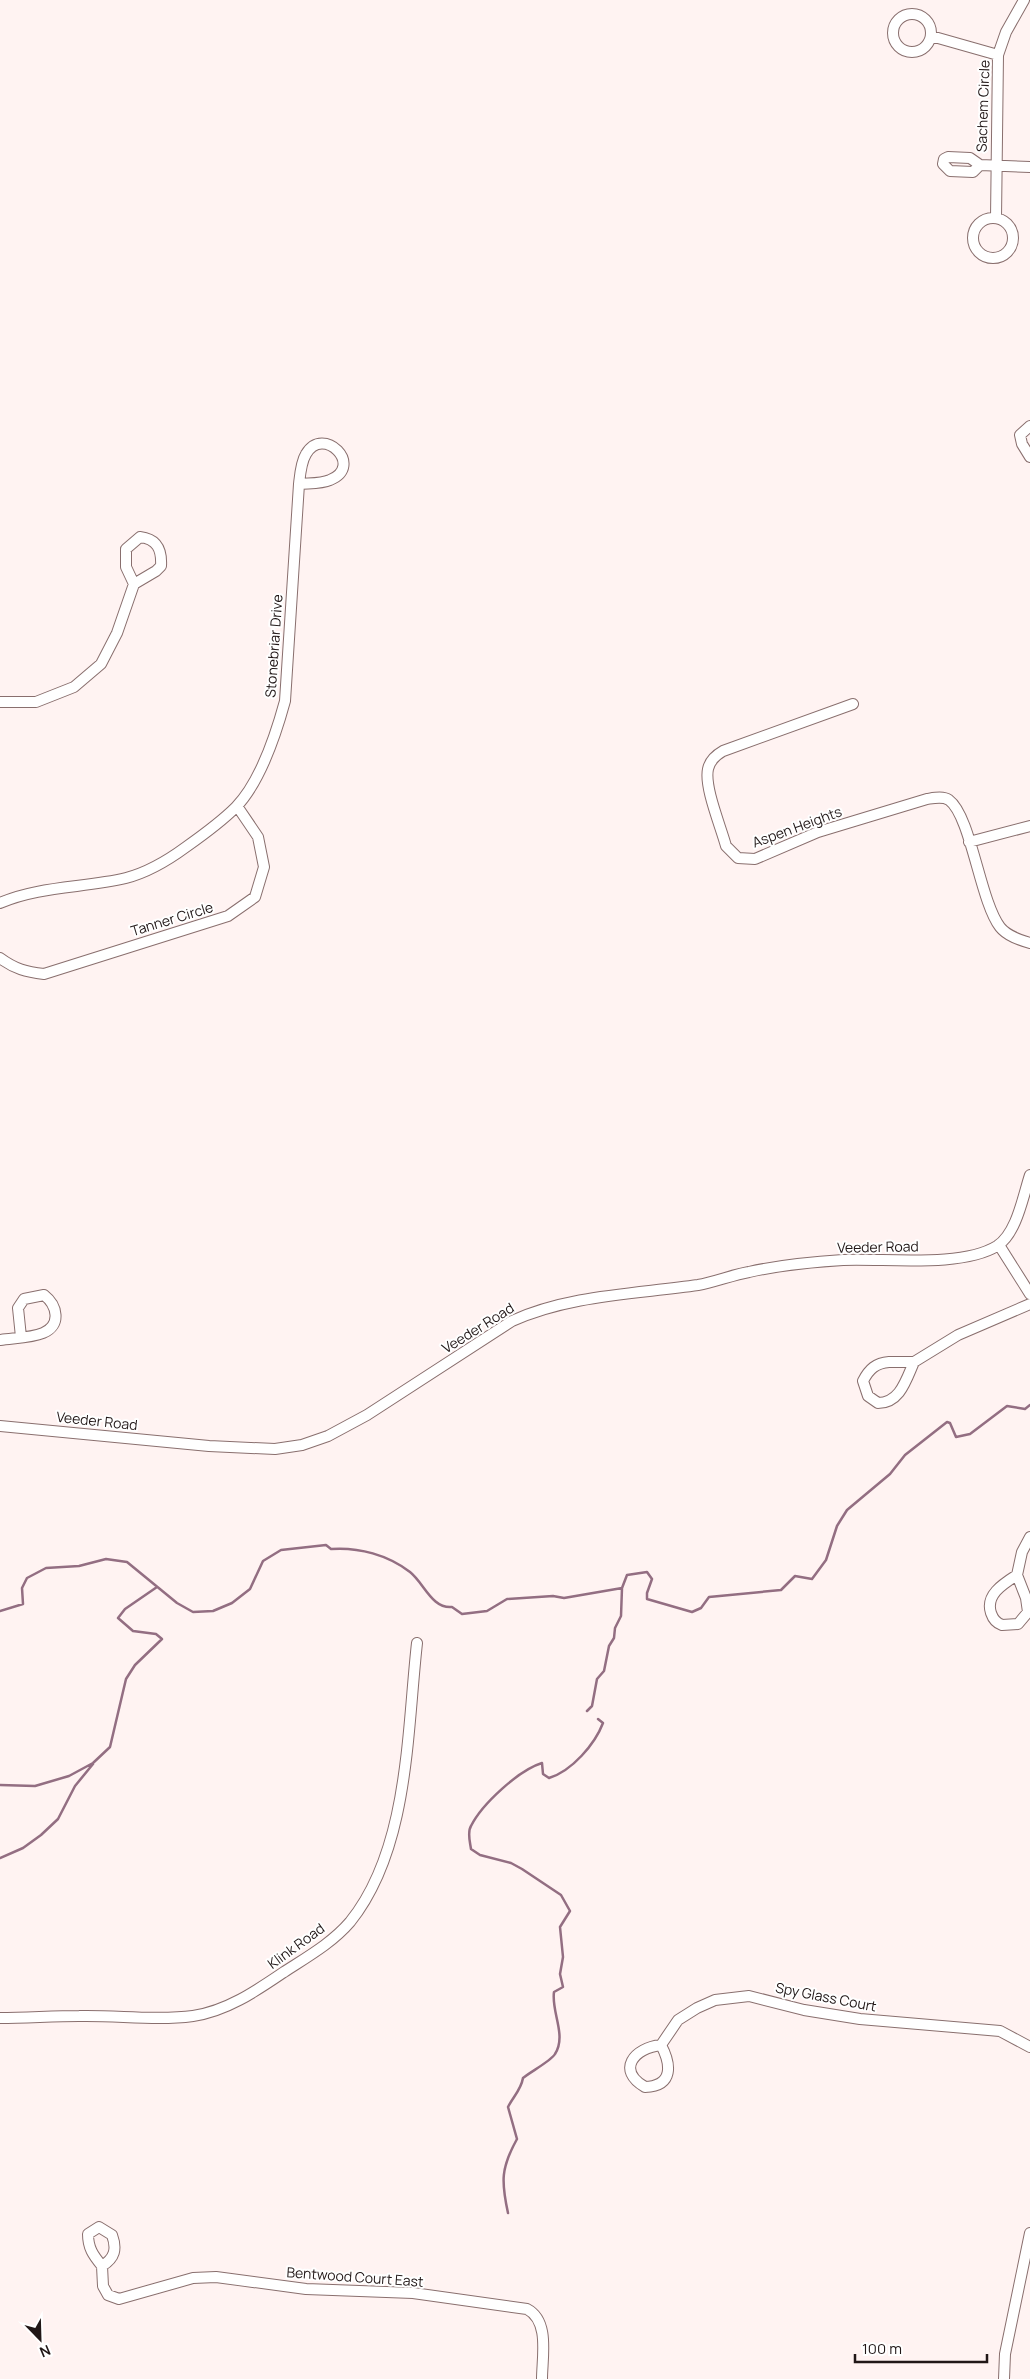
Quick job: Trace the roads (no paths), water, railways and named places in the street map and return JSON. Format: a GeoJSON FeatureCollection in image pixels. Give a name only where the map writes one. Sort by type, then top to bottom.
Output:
{"type":"FeatureCollection","features":[{"type":"Feature","properties":{"kind":"street","name":"Sachem Circle"},"geometry":{"type":"LineString","coordinates":[[996,218],[995,165],[998,55],[1006,32],[1024,0]]}},
{"type":"Feature","properties":{"kind":"street"},"geometry":{"type":"LineString","coordinates":[[931,36],[998,55]]}},
{"type":"Feature","properties":{"kind":"street"},"geometry":{"type":"LineString","coordinates":[[980,165],[1030,167]]}},
{"type":"Feature","properties":{"kind":"street"},"geometry":{"type":"LineString","coordinates":[[996,218],[1008,224],[1012,229],[1014,240],[1008,253],[1003,256],[987,258],[978,252],[974,246],[973,234],[976,226],[984,220],[996,218]]}},
{"type":"Feature","properties":{"kind":"street"},"geometry":{"type":"LineString","coordinates":[[1030,426],[1020,435],[1022,444],[1030,457]]}},
{"type":"Feature","properties":{"kind":"street","name":"Stonebriar Drive"},"geometry":{"type":"LineString","coordinates":[[0,903],[30,893],[126,878],[162,865],[201,837],[237,806],[258,775],[278,727],[285,701],[299,484],[306,453],[317,445],[327,444],[335,447],[341,453],[344,462],[340,473],[331,480],[299,484]]}},
{"type":"Feature","properties":{"kind":"street"},"geometry":{"type":"LineString","coordinates":[[0,702],[36,702],[74,687],[101,664],[117,633],[134,584],[156,572],[161,566],[162,554],[157,543],[150,538],[140,537],[126,548],[126,567],[134,584]]}},
{"type":"Feature","properties":{"kind":"street","name":"Aspen Heights"},"geometry":{"type":"LineString","coordinates":[[853,704],[723,751],[716,756],[708,770],[708,784],[726,846],[738,858],[755,859],[818,832],[927,799],[940,797],[948,800],[955,807],[969,842],[990,909],[1001,928],[1013,938],[1030,943]]}},
{"type":"Feature","properties":{"kind":"street","name":"Tanner Circle"},"geometry":{"type":"LineString","coordinates":[[0,958],[14,968],[44,974],[228,916],[255,898],[264,866],[258,837],[237,806]]}},
{"type":"Feature","properties":{"kind":"street"},"geometry":{"type":"LineString","coordinates":[[969,842],[1030,826]]}},
{"type":"Feature","properties":{"kind":"street"},"geometry":{"type":"LineString","coordinates":[[1030,1175],[1011,1230],[999,1245],[1030,1294]]}},
{"type":"Feature","properties":{"kind":"street","name":"Veeder Road"},"geometry":{"type":"LineString","coordinates":[[0,1426],[209,1446],[275,1449],[302,1445],[328,1436],[367,1415],[512,1321],[557,1305],[700,1284],[774,1267],[844,1260],[957,1258],[985,1252],[999,1245]]}},
{"type":"Feature","properties":{"kind":"street"},"geometry":{"type":"LineString","coordinates":[[0,1340],[21,1337],[44,1333],[53,1324],[56,1316],[53,1302],[44,1295],[24,1300],[18,1308],[21,1337]]}},
{"type":"Feature","properties":{"kind":"street"},"geometry":{"type":"LineString","coordinates":[[914,1362],[904,1386],[891,1401],[878,1403],[868,1396],[862,1381],[870,1369],[881,1363],[914,1362],[958,1335],[1030,1304]]}},
{"type":"Feature","properties":{"kind":"street"},"geometry":{"type":"LineString","coordinates":[[1017,1575],[1003,1584],[992,1597],[990,1604],[991,1614],[1002,1625],[1018,1624],[1028,1612],[1026,1598],[1017,1575],[1022,1552],[1030,1537]]}},
{"type":"Feature","properties":{"kind":"street","name":"Klink Road"},"geometry":{"type":"LineString","coordinates":[[0,2018],[79,2016],[174,2017],[209,2013],[252,1993],[322,1948],[349,1923],[371,1891],[394,1828],[405,1762],[417,1643]]}},
{"type":"Feature","properties":{"kind":"street","name":"Spy Glass Court"},"geometry":{"type":"LineString","coordinates":[[661,2044],[678,2020],[697,2008],[715,2000],[749,1996],[804,2010],[860,2019],[1000,2032],[1030,2047]]}},
{"type":"Feature","properties":{"kind":"street"},"geometry":{"type":"LineString","coordinates":[[661,2044],[669,2060],[668,2073],[658,2084],[645,2087],[633,2076],[631,2066],[633,2057],[639,2051],[661,2044]]}},
{"type":"Feature","properties":{"kind":"street"},"geometry":{"type":"LineString","coordinates":[[1004,2379],[1005,2354],[1030,2233]]}},
{"type":"Feature","properties":{"kind":"street","name":"Bentwood Court East"},"geometry":{"type":"LineString","coordinates":[[102,2266],[103,2286],[108,2295],[119,2298],[193,2278],[216,2277],[306,2289],[413,2293],[527,2309],[533,2312],[540,2323],[542,2379]]}},
{"type":"Feature","properties":{"kind":"street"},"geometry":{"type":"LineString","coordinates":[[998,2379],[1001,2360],[1005,2354]]}},
{"type":"Feature","properties":{"kind":"waterway"},"geometry":{"type":"LineString","coordinates":[[587,1711],[592,1706],[597,1679],[604,1671],[609,1646],[614,1638],[615,1628],[621,1616],[622,1588],[627,1575],[647,1572],[652,1579],[647,1599],[692,1612],[701,1608],[709,1597],[781,1590],[795,1576],[812,1579],[826,1560],[837,1526],[847,1510],[890,1474],[905,1455],[947,1422],[950,1423],[956,1437],[970,1434],[1007,1406],[1025,1409],[1030,1405]]}},
{"type":"Feature","properties":{"kind":"waterway"},"geometry":{"type":"LineString","coordinates":[[0,1611],[23,1604],[22,1588],[27,1578],[46,1568],[79,1566],[106,1559],[127,1562],[177,1603],[193,1612],[213,1611],[232,1603],[250,1589],[263,1561],[281,1550],[326,1545],[331,1549],[352,1549],[373,1553],[392,1561],[410,1572],[439,1604],[445,1607],[452,1607],[462,1614],[487,1611],[507,1599],[553,1596],[564,1598],[622,1588]]}},
{"type":"Feature","properties":{"kind":"waterway"},"geometry":{"type":"LineString","coordinates":[[0,1785],[35,1786],[69,1776],[93,1763],[110,1747],[126,1679],[135,1665],[162,1639],[156,1634],[133,1631],[118,1618],[125,1609],[157,1587]]}},
{"type":"Feature","properties":{"kind":"waterway"},"geometry":{"type":"LineString","coordinates":[[508,2213],[504,2192],[504,2175],[508,2158],[517,2139],[508,2107],[519,2090],[523,2078],[553,2057],[558,2047],[559,2031],[554,1992],[563,1987],[560,1974],[563,1957],[560,1927],[570,1911],[561,1895],[522,1869],[511,1863],[480,1855],[471,1849],[469,1831],[476,1817],[492,1798],[512,1780],[542,1763],[543,1774],[549,1778],[574,1763],[582,1756],[599,1731],[603,1723],[598,1719]]}},
{"type":"Feature","properties":{"kind":"waterway"},"geometry":{"type":"LineString","coordinates":[[0,1858],[23,1848],[58,1819],[75,1786],[93,1764]]}}]}
